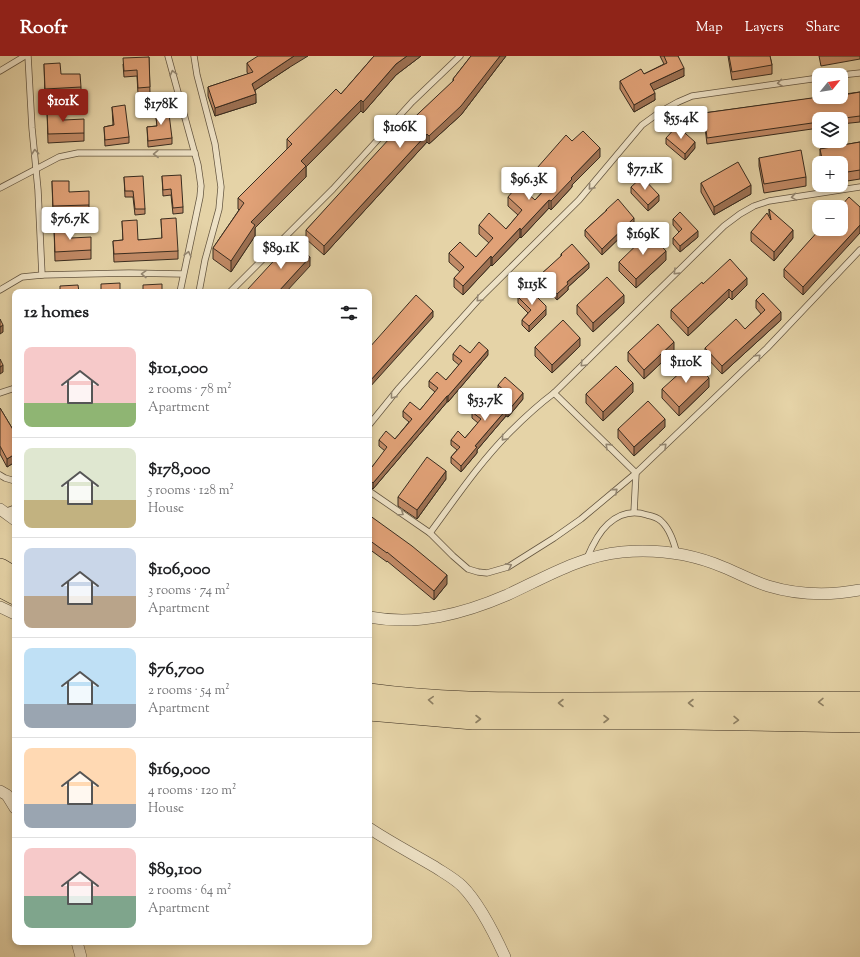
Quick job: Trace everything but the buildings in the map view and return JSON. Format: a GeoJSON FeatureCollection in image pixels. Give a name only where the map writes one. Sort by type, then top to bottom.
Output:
{"type":"FeatureCollection","features":[{"type":"Feature","properties":{"kind":"highway"},"geometry":{"type":"LineString","coordinates":[[0,569],[12,576]]}},
{"type":"Feature","properties":{"kind":"highway"},"geometry":{"type":"LineString","coordinates":[[0,586],[12,592]]}},
{"type":"Feature","properties":{"kind":"highway"},"geometry":{"type":"LineString","coordinates":[[372,694],[388,697],[477,703],[860,702]]}},
{"type":"Feature","properties":{"kind":"highway"},"geometry":{"type":"LineString","coordinates":[[372,710],[473,719],[661,719],[860,722]]}},
{"type":"Feature","properties":{"kind":"street"},"geometry":{"type":"LineString","coordinates":[[2,511],[12,518]]}},
{"type":"Feature","properties":{"kind":"street"},"geometry":{"type":"LineString","coordinates":[[372,616],[401,620],[421,620],[465,611],[507,595],[552,573],[586,560],[620,552],[636,551],[677,554],[722,567],[768,586],[793,592],[816,595],[839,594],[860,590]]}},
{"type":"Feature","properties":{"kind":"street"},"geometry":{"type":"LineString","coordinates":[[0,607],[12,613]]}},
{"type":"Feature","properties":{"kind":"street"},"geometry":{"type":"LineString","coordinates":[[0,791],[7,795],[12,803]]}},
{"type":"Feature","properties":{"kind":"street"},"geometry":{"type":"LineString","coordinates":[[372,830],[447,875],[462,886],[471,896],[482,914],[505,957]]}},
{"type":"Feature","properties":{"kind":"street"},"geometry":{"type":"LineString","coordinates":[[79,945],[81,957]]}},
{"type":"Feature","properties":{"kind":"lane"},"geometry":{"type":"LineString","coordinates":[[0,71],[27,56],[32,128],[37,168],[42,275]]}},
{"type":"Feature","properties":{"kind":"lane"},"geometry":{"type":"LineString","coordinates":[[168,56],[200,175],[200,197],[180,289]]}},
{"type":"Feature","properties":{"kind":"lane"},"geometry":{"type":"LineString","coordinates":[[194,56],[197,75],[215,144],[221,187],[219,209],[205,260],[200,289]]}},
{"type":"Feature","properties":{"kind":"lane"},"geometry":{"type":"LineString","coordinates":[[233,289],[333,189],[412,102],[460,56]]}},
{"type":"Feature","properties":{"kind":"lane"},"geometry":{"type":"LineString","coordinates":[[848,74],[860,73]]}},
{"type":"Feature","properties":{"kind":"lane"},"geometry":{"type":"LineString","coordinates":[[372,422],[409,377],[480,298],[579,200],[642,125],[666,108],[692,96],[812,79]]}},
{"type":"Feature","properties":{"kind":"lane"},"geometry":{"type":"LineString","coordinates":[[0,188],[59,157],[78,153],[195,153]]}},
{"type":"Feature","properties":{"kind":"lane"},"geometry":{"type":"LineString","coordinates":[[430,533],[485,460],[509,433],[554,393],[724,226],[754,206],[769,201],[860,187]]}},
{"type":"Feature","properties":{"kind":"lane"},"geometry":{"type":"LineString","coordinates":[[372,493],[430,533],[468,569],[487,573],[508,567],[560,534],[605,500],[636,473],[767,348],[860,250]]}},
{"type":"Feature","properties":{"kind":"lane"},"geometry":{"type":"LineString","coordinates":[[0,290],[22,278],[42,275],[183,274]]}},
{"type":"Feature","properties":{"kind":"lane"},"geometry":{"type":"LineString","coordinates":[[0,393],[12,389]]}},
{"type":"Feature","properties":{"kind":"lane"},"geometry":{"type":"LineString","coordinates":[[554,393],[636,473],[634,512]]}},
{"type":"Feature","properties":{"kind":"lane"},"geometry":{"type":"LineString","coordinates":[[0,475],[12,480]]}},
{"type":"Feature","properties":{"kind":"lane"},"geometry":{"type":"LineString","coordinates":[[2,511],[12,509]]}},
{"type":"Feature","properties":{"kind":"lane"},"geometry":{"type":"LineString","coordinates":[[586,560],[599,534],[607,525],[617,517],[634,512],[654,517],[661,521],[673,541],[677,554]]}}]}
